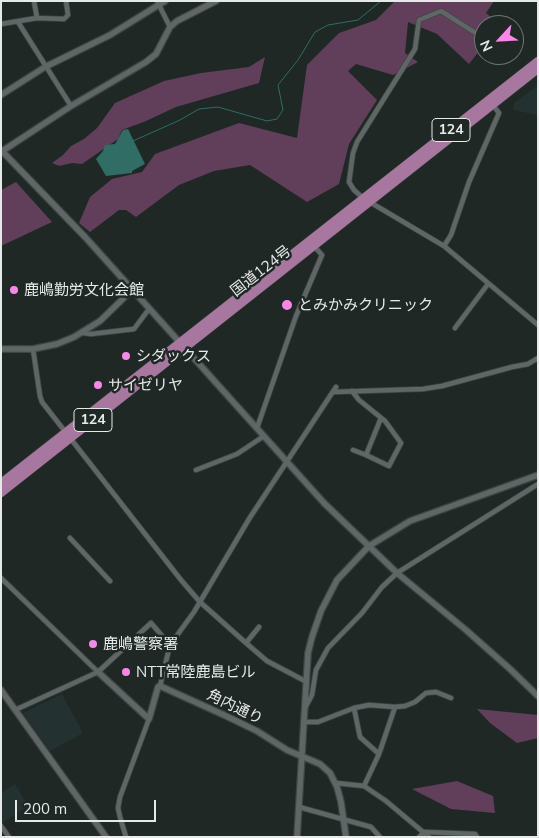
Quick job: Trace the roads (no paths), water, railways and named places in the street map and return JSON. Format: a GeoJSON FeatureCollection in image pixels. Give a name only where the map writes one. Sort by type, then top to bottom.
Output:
{"type":"FeatureCollection","features":[{"type":"Feature","properties":{"kind":"highway","name":"国道124号"},"geometry":{"type":"LineString","coordinates":[[1,493],[180,342],[367,200],[491,102],[538,61]]}},
{"type":"Feature","properties":{"kind":"highway","name":"国道124号"},"geometry":{"type":"LineString","coordinates":[[491,102],[538,69]]}},
{"type":"Feature","properties":{"kind":"highway","name":"国道124号"},"geometry":{"type":"LineString","coordinates":[[1,483],[68,436],[186,348],[312,243]]}},
{"type":"Feature","properties":{"kind":"street"},"geometry":{"type":"LineString","coordinates":[[34,1],[37,18]]}},
{"type":"Feature","properties":{"kind":"street"},"geometry":{"type":"LineString","coordinates":[[1,24],[37,18],[64,20],[68,15],[66,1]]}},
{"type":"Feature","properties":{"kind":"street"},"geometry":{"type":"LineString","coordinates":[[1,95],[45,67],[110,35],[158,3],[165,1]]}},
{"type":"Feature","properties":{"kind":"street"},"geometry":{"type":"LineString","coordinates":[[216,1],[177,21],[170,27],[156,54],[146,62],[71,106],[2,151],[86,238],[324,503],[397,573],[466,630],[538,696]]}},
{"type":"Feature","properties":{"kind":"street"},"geometry":{"type":"LineString","coordinates":[[158,3],[170,27]]}},
{"type":"Feature","properties":{"kind":"street"},"geometry":{"type":"LineString","coordinates":[[474,32],[441,11],[419,20],[415,49],[361,135],[353,153],[349,182],[354,190],[367,200],[444,246],[538,325]]}},
{"type":"Feature","properties":{"kind":"street"},"geometry":{"type":"LineString","coordinates":[[18,22],[71,106]]}},
{"type":"Feature","properties":{"kind":"street"},"geometry":{"type":"LineString","coordinates":[[444,246],[451,235],[470,182],[499,114],[491,102]]}},
{"type":"Feature","properties":{"kind":"street"},"geometry":{"type":"LineString","coordinates":[[257,428],[296,316],[322,255],[312,243]]}},
{"type":"Feature","properties":{"kind":"street"},"geometry":{"type":"LineString","coordinates":[[455,328],[488,284]]}},
{"type":"Feature","properties":{"kind":"street"},"geometry":{"type":"LineString","coordinates":[[1,349],[33,349],[57,344],[100,322],[132,290]]}},
{"type":"Feature","properties":{"kind":"street"},"geometry":{"type":"LineString","coordinates":[[83,332],[91,334],[134,329],[149,309]]}},
{"type":"Feature","properties":{"kind":"street"},"geometry":{"type":"LineString","coordinates":[[33,349],[42,402],[180,580],[200,602],[267,661],[306,682]]}},
{"type":"Feature","properties":{"kind":"street"},"geometry":{"type":"LineString","coordinates":[[126,837],[118,808],[120,797],[149,719],[158,686],[160,686],[170,645],[200,602],[249,519],[334,389],[352,391],[423,389],[528,364],[538,358]]}},
{"type":"Feature","properties":{"kind":"street"},"geometry":{"type":"LineString","coordinates":[[352,391],[359,400],[380,418],[401,443],[389,466],[353,450]]}},
{"type":"Feature","properties":{"kind":"street"},"geometry":{"type":"LineString","coordinates":[[366,455],[380,418]]}},
{"type":"Feature","properties":{"kind":"street"},"geometry":{"type":"LineString","coordinates":[[196,470],[237,454],[264,436]]}},
{"type":"Feature","properties":{"kind":"street"},"geometry":{"type":"LineString","coordinates":[[297,837],[308,653],[321,611],[338,580],[368,546],[387,533],[410,521],[538,475]]}},
{"type":"Feature","properties":{"kind":"street"},"geometry":{"type":"LineString","coordinates":[[304,710],[312,695],[316,670],[328,648],[362,613],[382,587],[397,573],[538,484]]}},
{"type":"Feature","properties":{"kind":"street"},"geometry":{"type":"LineString","coordinates":[[70,538],[110,580]]}},
{"type":"Feature","properties":{"kind":"street"},"geometry":{"type":"LineString","coordinates":[[1,578],[149,719]]}},
{"type":"Feature","properties":{"kind":"street"},"geometry":{"type":"LineString","coordinates":[[15,710],[98,672],[151,623],[170,645]]}},
{"type":"Feature","properties":{"kind":"street"},"geometry":{"type":"LineString","coordinates":[[246,643],[259,627]]}},
{"type":"Feature","properties":{"kind":"street","name":"角内通り"},"geometry":{"type":"LineString","coordinates":[[160,686],[257,731],[287,750],[320,764],[330,773],[336,783],[342,802],[346,837]]}},
{"type":"Feature","properties":{"kind":"street"},"geometry":{"type":"LineString","coordinates":[[1,690],[106,837]]}},
{"type":"Feature","properties":{"kind":"street"},"geometry":{"type":"LineString","coordinates":[[303,722],[318,722],[354,708],[369,705],[395,707],[415,702],[426,693],[436,692],[451,698]]}},
{"type":"Feature","properties":{"kind":"street"},"geometry":{"type":"LineString","coordinates":[[364,786],[379,754],[395,707]]}},
{"type":"Feature","properties":{"kind":"street"},"geometry":{"type":"LineString","coordinates":[[354,708],[360,737],[379,754]]}},
{"type":"Feature","properties":{"kind":"street"},"geometry":{"type":"LineString","coordinates":[[336,783],[364,786],[386,801],[428,837]]}},
{"type":"Feature","properties":{"kind":"street"},"geometry":{"type":"LineString","coordinates":[[299,807],[371,827],[380,837]]}},
{"type":"Feature","properties":{"kind":"street"},"geometry":{"type":"LineString","coordinates":[[1,826],[8,837]]}},
{"type":"Feature","properties":{"kind":"street"},"geometry":{"type":"LineString","coordinates":[[418,837],[424,832],[475,834],[477,837]]}},
{"type":"Feature","properties":{"kind":"water"},"geometry":{"type":"Polygon","coordinates":[[[128,129],[145,164],[132,171],[132,173],[106,176],[96,159],[103,151],[105,145],[115,144],[123,130],[128,129]]]}},
{"type":"Feature","properties":{"kind":"waterway"},"geometry":{"type":"LineString","coordinates":[[133,141],[180,120],[199,109],[218,107],[267,121],[277,119],[283,110],[278,85],[298,60],[315,32],[328,25],[358,20],[381,1]]}},
{"type":"Feature","properties":{"kind":"place","name":"鹿嶋勤労文化会館"},"geometry":{"type":"Point","coordinates":[14,290]}},
{"type":"Feature","properties":{"kind":"place","name":"とみかみクリニック"},"geometry":{"type":"Point","coordinates":[287,305]}},
{"type":"Feature","properties":{"kind":"place","name":"シダックス"},"geometry":{"type":"Point","coordinates":[126,356]}},
{"type":"Feature","properties":{"kind":"place","name":"サイゼリヤ"},"geometry":{"type":"Point","coordinates":[98,385]}},
{"type":"Feature","properties":{"kind":"place","name":"鹿嶋警察署"},"geometry":{"type":"Point","coordinates":[93,644]}},
{"type":"Feature","properties":{"kind":"place","name":"NTT常陸鹿島ビル"},"geometry":{"type":"Point","coordinates":[126,672]}}]}
